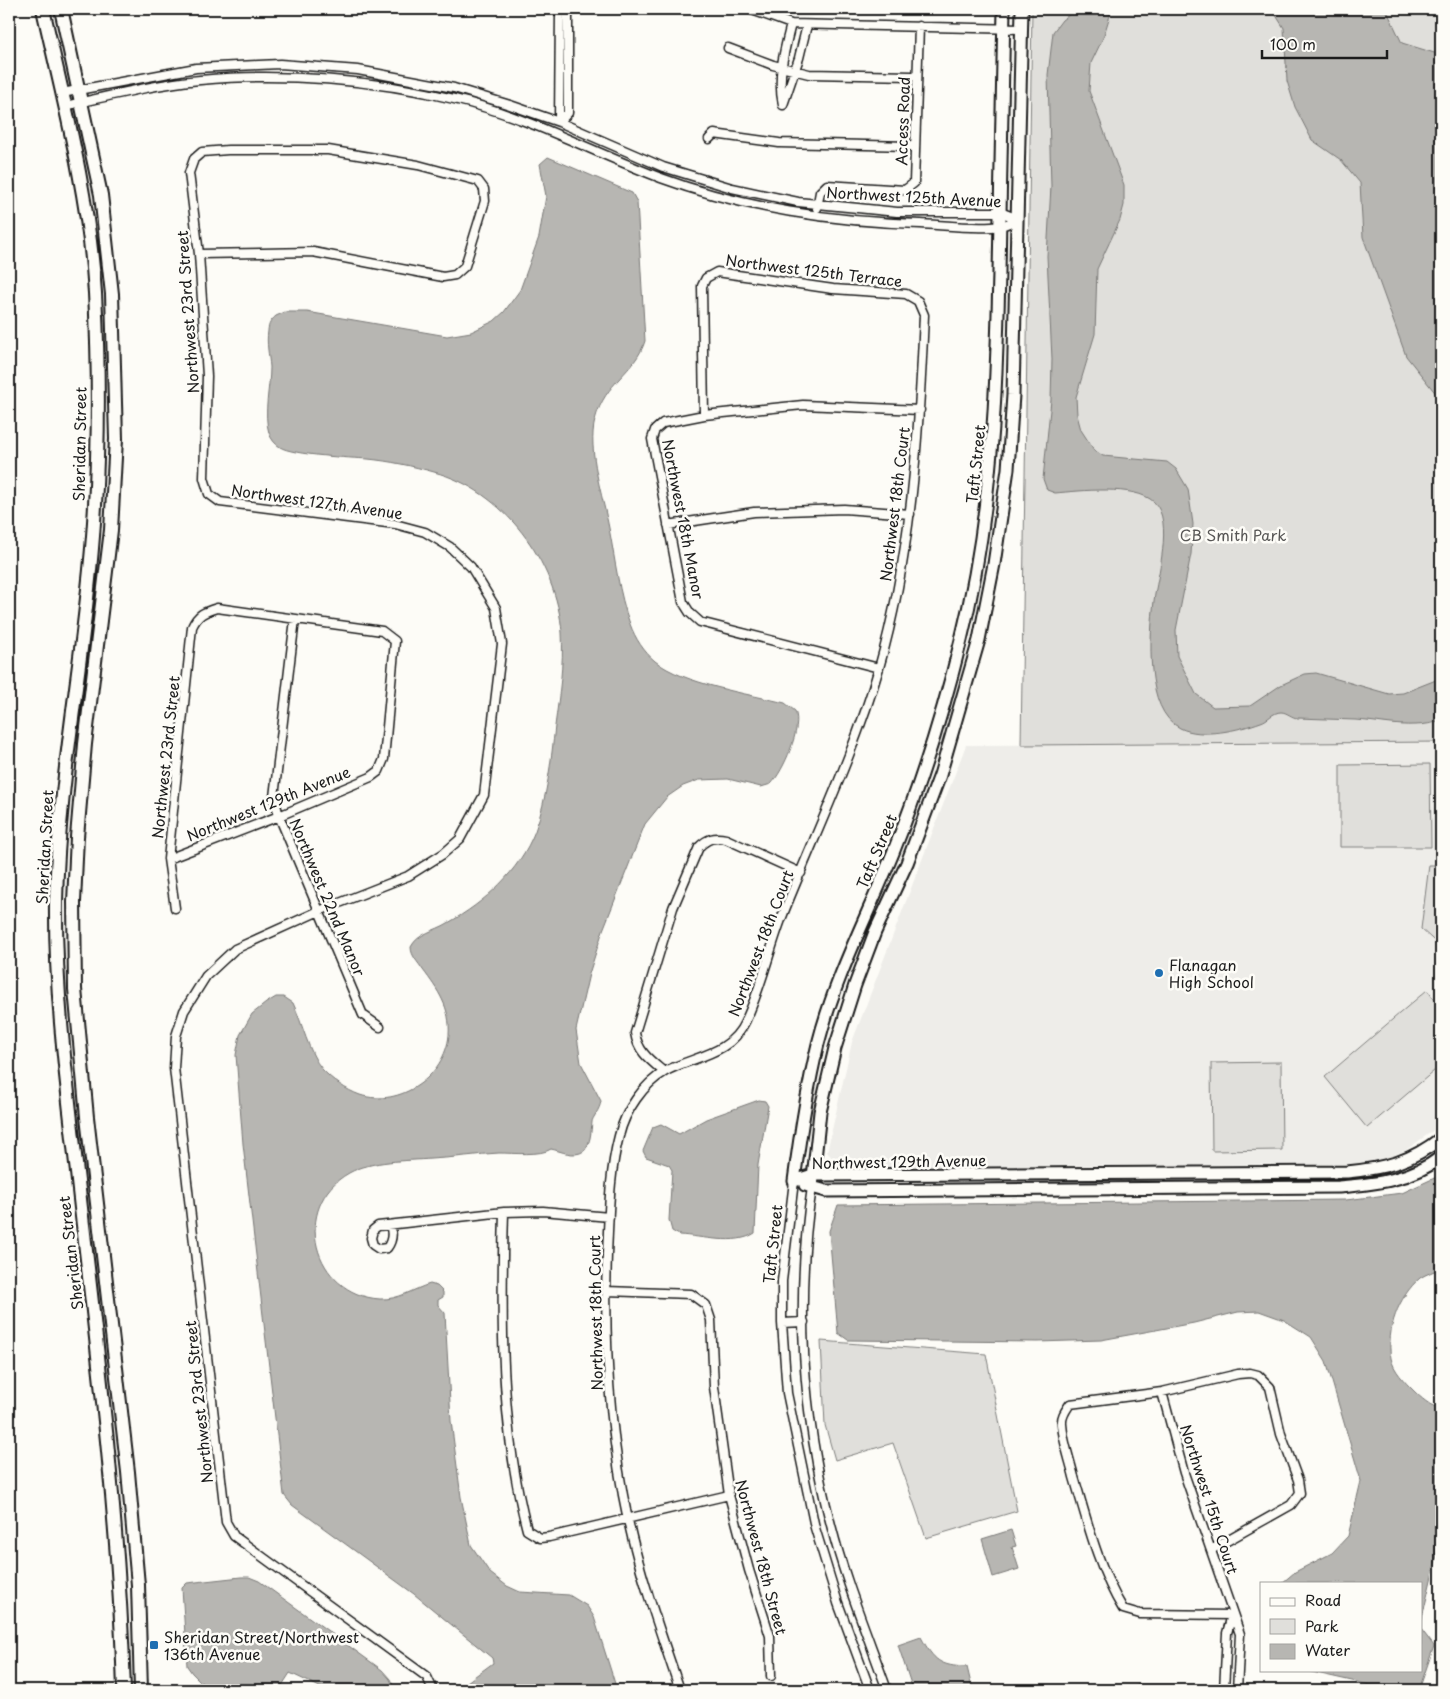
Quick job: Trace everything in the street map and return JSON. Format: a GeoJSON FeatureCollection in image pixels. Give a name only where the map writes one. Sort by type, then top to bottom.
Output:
{"type":"FeatureCollection","features":[{"type":"Feature","properties":{"kind":"main road","name":"Sheridan Street"},"geometry":{"type":"LineString","coordinates":[[43,9],[82,190],[95,290],[98,433],[94,527],[68,740],[56,903],[58,985],[70,1113],[111,1468],[121,1585],[124,1690]]}},
{"type":"Feature","properties":{"kind":"main road"},"geometry":{"type":"LineString","coordinates":[[61,9],[101,194],[112,294],[116,439],[111,530],[85,744],[77,837],[74,902],[75,989],[87,1117],[128,1472],[138,1585],[141,1690]]}},
{"type":"Feature","properties":{"kind":"street"},"geometry":{"type":"LineString","coordinates":[[558,122],[560,9]]}},
{"type":"Feature","properties":{"kind":"street"},"geometry":{"type":"LineString","coordinates":[[558,122],[568,113],[568,9]]}},
{"type":"Feature","properties":{"kind":"street"},"geometry":{"type":"LineString","coordinates":[[749,9],[791,24],[1021,29]]}},
{"type":"Feature","properties":{"kind":"street","name":"Taft Street"},"geometry":{"type":"LineString","coordinates":[[870,1690],[838,1603],[815,1528],[805,1482],[787,1393],[782,1323],[782,1280],[804,1110],[819,1042],[839,980],[860,925],[899,839],[940,722],[978,561],[991,465],[997,394],[1004,9]]}},
{"type":"Feature","properties":{"kind":"street"},"geometry":{"type":"LineString","coordinates":[[887,1690],[831,1526],[820,1478],[806,1386],[804,1322],[805,1234],[814,1175],[820,1112],[835,1048],[855,985],[931,803],[958,718],[984,614],[1008,469],[1014,395],[1022,9]]}},
{"type":"Feature","properties":{"kind":"street"},"geometry":{"type":"LineString","coordinates":[[791,24],[781,66],[780,90],[782,105],[795,72],[807,25]]}},
{"type":"Feature","properties":{"kind":"street","name":"Access Road"},"geometry":{"type":"LineString","coordinates":[[816,215],[820,192],[827,185],[905,190],[914,183],[919,26]]}},
{"type":"Feature","properties":{"kind":"street"},"geometry":{"type":"LineString","coordinates":[[728,48],[795,72],[830,75],[912,76]]}},
{"type":"Feature","properties":{"kind":"street","name":"Northwest 125th Avenue"},"geometry":{"type":"LineString","coordinates":[[62,93],[196,68],[280,64],[358,70],[462,90],[558,122],[618,149],[696,178],[763,195],[818,204],[897,212],[1000,212],[1018,219]]}},
{"type":"Feature","properties":{"kind":"street","name":"Northwest 125th Avenue"},"geometry":{"type":"LineString","coordinates":[[65,106],[164,86],[228,78],[285,78],[357,83],[455,99],[505,114],[556,132],[612,158],[700,192],[816,215],[897,224],[1000,226],[1018,219]]}},
{"type":"Feature","properties":{"kind":"street"},"geometry":{"type":"LineString","coordinates":[[709,139],[714,134],[779,143],[910,146]]}},
{"type":"Feature","properties":{"kind":"street","name":"Northwest 23rd Street"},"geometry":{"type":"LineString","coordinates":[[199,254],[313,252],[443,277],[455,275],[465,266],[485,201],[484,190],[478,181],[459,174],[328,150],[228,150],[202,152],[194,159],[189,173],[199,254],[207,376],[204,478],[209,494]]}},
{"type":"Feature","properties":{"kind":"street","name":"Northwest 125th Terrace"},"geometry":{"type":"LineString","coordinates":[[704,415],[701,295],[702,286],[706,278],[716,272],[728,272],[816,287],[906,294],[918,301]]}},
{"type":"Feature","properties":{"kind":"street","name":"Northwest 18th Court"},"geometry":{"type":"LineString","coordinates":[[680,1690],[651,1606],[628,1519],[612,1422],[606,1291],[609,1217],[614,1162],[619,1134],[630,1108],[642,1092],[664,1072],[721,1050],[744,1025],[782,918],[841,775],[879,668],[900,576],[910,514],[920,410],[924,315],[918,301]]}},
{"type":"Feature","properties":{"kind":"street"},"geometry":{"type":"LineString","coordinates":[[704,415],[803,405],[920,410]]}},
{"type":"Feature","properties":{"kind":"street","name":"Northwest 18th Manor"},"geometry":{"type":"LineString","coordinates":[[704,415],[663,422],[655,430],[652,439],[683,602],[690,614],[700,622],[879,668]]}},
{"type":"Feature","properties":{"kind":"street","name":"Northwest 127th Avenue"},"geometry":{"type":"LineString","coordinates":[[209,494],[220,502],[395,524],[424,532],[450,547],[470,566],[496,608],[502,644],[484,794],[460,839]]}},
{"type":"Feature","properties":{"kind":"street"},"geometry":{"type":"LineString","coordinates":[[668,525],[754,512],[844,509],[910,514]]}},
{"type":"Feature","properties":{"kind":"street","name":"Northwest 23rd Street"},"geometry":{"type":"LineString","coordinates":[[175,908],[168,859],[192,627],[202,612],[217,608],[295,619]]}},
{"type":"Feature","properties":{"kind":"street","name":"Northwest 129th Avenue"},"geometry":{"type":"LineString","coordinates":[[168,859],[279,816],[372,777],[379,771],[384,758],[395,641],[390,635],[382,631],[295,619]]}},
{"type":"Feature","properties":{"kind":"street","name":"Northwest 22nd Manor"},"geometry":{"type":"LineString","coordinates":[[295,619],[274,797],[279,816],[363,1015],[380,1027]]}},
{"type":"Feature","properties":{"kind":"street"},"geometry":{"type":"LineString","coordinates":[[664,1072],[642,1054],[637,1044],[635,1033],[673,908],[699,847],[707,840],[718,837],[726,839],[801,873]]}},
{"type":"Feature","properties":{"kind":"street","name":"Northwest 23rd Street"},"geometry":{"type":"LineString","coordinates":[[433,1690],[427,1678],[234,1536],[226,1522],[174,1068],[176,1036],[184,1011],[206,976],[235,949],[319,911],[408,876],[443,854],[460,839]]}},
{"type":"Feature","properties":{"kind":"street"},"geometry":{"type":"LineString","coordinates":[[860,925],[876,932]]}},
{"type":"Feature","properties":{"kind":"street","name":"Northwest 129th Avenue"},"geometry":{"type":"LineString","coordinates":[[794,1181],[814,1175],[1347,1172],[1379,1169],[1411,1158],[1426,1150],[1441,1138]]}},
{"type":"Feature","properties":{"kind":"street","name":"Northwest 129th Avenue"},"geometry":{"type":"LineString","coordinates":[[794,1181],[826,1191],[1339,1187],[1381,1183],[1406,1175],[1441,1157]]}},
{"type":"Feature","properties":{"kind":"street"},"geometry":{"type":"LineString","coordinates":[[1193,1172],[1204,1187]]}},
{"type":"Feature","properties":{"kind":"street"},"geometry":{"type":"LineString","coordinates":[[390,1225],[504,1212],[543,1211],[609,1217]]}},
{"type":"Feature","properties":{"kind":"street"},"geometry":{"type":"LineString","coordinates":[[504,1212],[501,1320],[507,1418],[519,1500],[527,1530],[540,1538],[729,1495]]}},
{"type":"Feature","properties":{"kind":"street","name":"Northwest 18th Street"},"geometry":{"type":"LineString","coordinates":[[606,1291],[691,1294],[700,1299],[706,1306],[711,1320],[714,1387],[729,1495],[749,1570],[770,1636],[771,1676]]}},
{"type":"Feature","properties":{"kind":"street"},"geometry":{"type":"LineString","coordinates":[[782,1323],[804,1322]]}},
{"type":"Feature","properties":{"kind":"street"},"geometry":{"type":"LineString","coordinates":[[1211,1550],[1291,1505],[1300,1493],[1298,1480],[1281,1434],[1270,1387],[1258,1375],[1250,1373],[1238,1374],[1162,1392],[1080,1401],[1070,1404],[1065,1411],[1062,1422],[1064,1440],[1087,1519],[1115,1596],[1123,1609],[1140,1614],[1232,1615]]}},
{"type":"Feature","properties":{"kind":"street","name":"Northwest 15th Court"},"geometry":{"type":"LineString","coordinates":[[1162,1392],[1184,1473],[1240,1634],[1237,1690]]}},
{"type":"Feature","properties":{"kind":"street"},"geometry":{"type":"LineString","coordinates":[[805,1482],[820,1478]]}},
{"type":"Feature","properties":{"kind":"street"},"geometry":{"type":"LineString","coordinates":[[838,1603],[854,1597]]}},
{"type":"Feature","properties":{"kind":"street","name":"Northwest 15th Court"},"geometry":{"type":"LineString","coordinates":[[1224,1690],[1228,1633],[1232,1615]]}},
{"type":"Feature","properties":{"kind":"street"},"geometry":{"type":"LineString","coordinates":[[1139,1690],[1173,1690]]}},
{"type":"Feature","properties":{"kind":"shaded area","name":"Flanagan High School"},"geometry":{"type":"Polygon","coordinates":[[[1441,742],[1441,1125],[1406,1150],[1371,1164],[840,1167],[827,1152],[852,1042],[966,745],[1441,742]]]}},
{"type":"Feature","properties":{"kind":"green space","name":"CB Smith Park"},"geometry":{"type":"Polygon","coordinates":[[[1032,9],[1441,9],[1441,742],[1021,745],[1032,9]]]}},
{"type":"Feature","properties":{"kind":"green space"},"geometry":{"type":"Polygon","coordinates":[[[1430,764],[1431,847],[1340,847],[1340,765],[1430,764]]]}},
{"type":"Feature","properties":{"kind":"green space"},"geometry":{"type":"Polygon","coordinates":[[[1429,865],[1441,865],[1441,947],[1421,929],[1429,865]]]}},
{"type":"Feature","properties":{"kind":"green space"},"geometry":{"type":"Polygon","coordinates":[[[1427,990],[1441,1008],[1441,1065],[1367,1128],[1325,1077],[1427,990]]]}},
{"type":"Feature","properties":{"kind":"green space"},"geometry":{"type":"Polygon","coordinates":[[[1281,1062],[1282,1150],[1212,1151],[1211,1063],[1281,1062]]]}},
{"type":"Feature","properties":{"kind":"green space"},"geometry":{"type":"Polygon","coordinates":[[[821,1341],[986,1354],[1017,1511],[926,1538],[893,1443],[835,1460],[825,1425],[821,1341]]]}},
{"type":"Feature","properties":{"kind":"water"},"geometry":{"type":"Polygon","coordinates":[[[1077,9],[1112,9],[1103,38],[1091,63],[1089,91],[1124,185],[1124,205],[1120,220],[1097,269],[1095,334],[1076,397],[1077,415],[1081,430],[1094,450],[1103,456],[1167,462],[1176,469],[1188,489],[1193,524],[1191,554],[1176,630],[1177,656],[1196,694],[1213,707],[1250,706],[1281,685],[1305,674],[1316,673],[1389,694],[1403,693],[1441,678],[1441,721],[1422,725],[1400,725],[1355,720],[1298,718],[1281,712],[1275,713],[1264,721],[1252,725],[1220,732],[1199,733],[1180,728],[1168,719],[1160,705],[1152,670],[1152,615],[1164,535],[1160,511],[1154,502],[1145,496],[1134,493],[1106,490],[1055,493],[1047,490],[1043,479],[1051,400],[1052,359],[1047,256],[1051,186],[1048,75],[1053,32],[1062,20],[1077,9]]]}},
{"type":"Feature","properties":{"kind":"water"},"geometry":{"type":"Polygon","coordinates":[[[1272,9],[1386,9],[1402,43],[1441,55],[1441,400],[1406,356],[1363,237],[1360,183],[1341,160],[1312,140],[1295,107],[1287,81],[1284,28],[1272,9]]]}},
{"type":"Feature","properties":{"kind":"water"},"geometry":{"type":"Polygon","coordinates":[[[548,157],[632,193],[637,202],[645,341],[634,361],[606,396],[595,420],[593,432],[594,459],[620,589],[632,629],[647,653],[667,669],[699,682],[785,703],[795,711],[797,718],[794,738],[786,760],[771,784],[761,787],[728,779],[699,780],[683,786],[667,797],[645,824],[603,930],[589,974],[576,1030],[581,1063],[601,1101],[592,1120],[589,1141],[584,1151],[572,1154],[551,1149],[541,1153],[499,1153],[378,1163],[349,1173],[331,1188],[320,1206],[315,1226],[317,1247],[325,1266],[339,1282],[357,1294],[380,1299],[400,1296],[430,1284],[437,1286],[443,1292],[443,1297],[438,1300],[438,1305],[445,1313],[451,1421],[461,1497],[471,1545],[490,1573],[507,1586],[520,1592],[569,1595],[587,1606],[594,1617],[617,1690],[468,1690],[467,1682],[493,1663],[492,1658],[414,1594],[292,1505],[284,1495],[243,1144],[236,1055],[240,1035],[252,1014],[276,997],[284,997],[293,1003],[317,1063],[330,1077],[355,1093],[375,1098],[405,1093],[430,1075],[439,1064],[446,1050],[449,1035],[448,1016],[438,992],[415,959],[411,947],[422,935],[462,915],[488,895],[520,860],[535,831],[543,806],[548,780],[561,680],[562,633],[558,606],[550,580],[522,533],[504,512],[482,495],[459,481],[434,472],[393,462],[296,452],[280,447],[275,443],[267,425],[270,367],[267,336],[271,321],[276,316],[285,312],[307,312],[447,336],[471,332],[494,321],[504,312],[520,290],[539,237],[546,196],[540,164],[548,157]]]}},
{"type":"Feature","properties":{"kind":"water"},"geometry":{"type":"Polygon","coordinates":[[[759,1100],[765,1101],[768,1106],[758,1165],[755,1233],[747,1237],[728,1240],[679,1235],[672,1231],[669,1220],[672,1170],[669,1165],[646,1157],[643,1151],[653,1127],[661,1124],[679,1134],[706,1119],[759,1100]]]}},
{"type":"Feature","properties":{"kind":"water"},"geometry":{"type":"Polygon","coordinates":[[[1441,1175],[1441,1268],[1420,1278],[1405,1295],[1395,1315],[1390,1336],[1391,1358],[1397,1371],[1422,1399],[1441,1409],[1441,1538],[1422,1618],[1422,1582],[1283,1582],[1295,1572],[1332,1553],[1348,1536],[1361,1481],[1326,1361],[1311,1337],[1284,1320],[1259,1311],[1238,1312],[1194,1323],[1101,1340],[1038,1342],[848,1340],[838,1333],[829,1231],[838,1205],[1346,1200],[1402,1193],[1441,1175]]]}},
{"type":"Feature","properties":{"kind":"water"},"geometry":{"type":"Polygon","coordinates":[[[1011,1530],[1016,1546],[1012,1547],[1019,1569],[993,1577],[982,1539],[1011,1530]]]}},
{"type":"Feature","properties":{"kind":"water"},"geometry":{"type":"Polygon","coordinates":[[[249,1577],[259,1581],[382,1670],[390,1679],[395,1690],[326,1690],[290,1673],[279,1690],[209,1690],[187,1666],[182,1588],[187,1583],[249,1577]]]}},
{"type":"Feature","properties":{"kind":"water"},"geometry":{"type":"Polygon","coordinates":[[[1422,1630],[1434,1646],[1419,1690],[1392,1690],[1312,1672],[1422,1672],[1422,1630]]]}},
{"type":"Feature","properties":{"kind":"water"},"geometry":{"type":"Polygon","coordinates":[[[921,1637],[930,1652],[939,1661],[950,1665],[967,1667],[972,1688],[965,1690],[913,1690],[898,1645],[921,1637]]]}},
{"type":"Feature","properties":{"kind":"place","name":"Flanagan High School"},"geometry":{"type":"Point","coordinates":[1159,973]}},
{"type":"Feature","properties":{"kind":"place","name":"Sheridan Street/Northwest 136th Avenue"},"geometry":{"type":"Point","coordinates":[154,1645]}}]}
